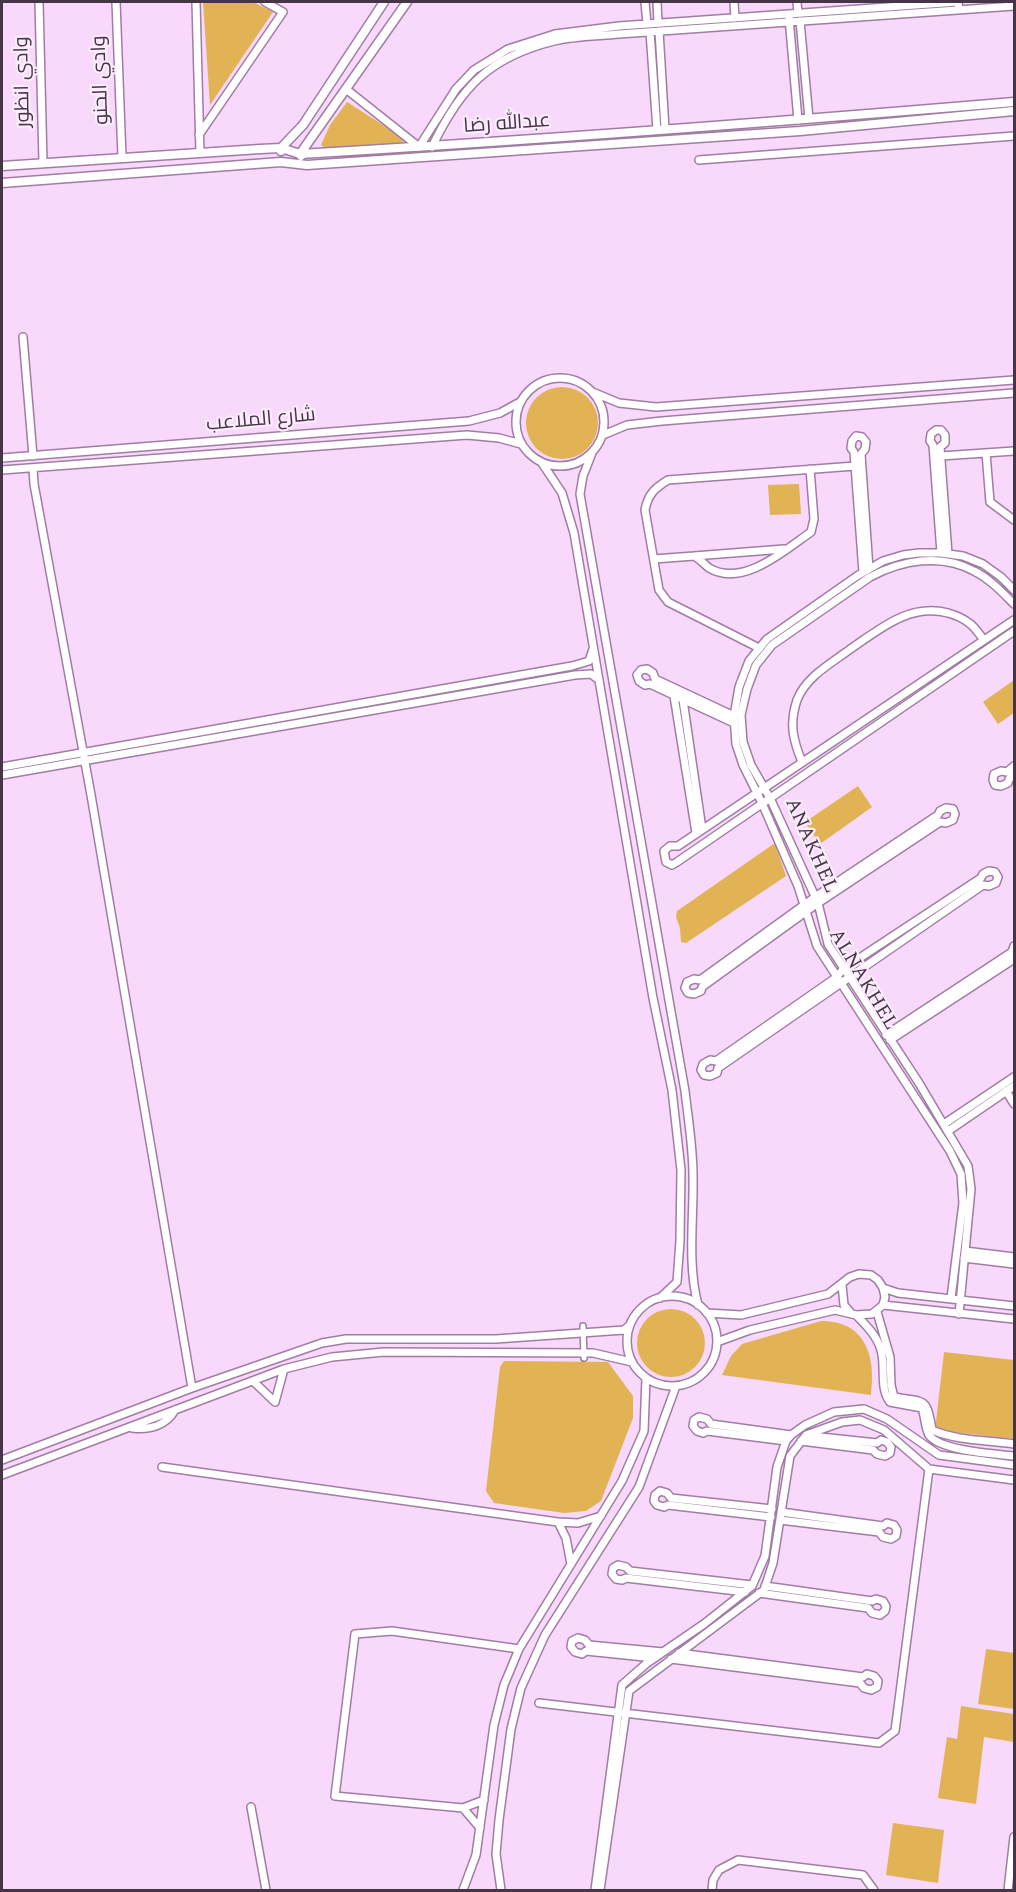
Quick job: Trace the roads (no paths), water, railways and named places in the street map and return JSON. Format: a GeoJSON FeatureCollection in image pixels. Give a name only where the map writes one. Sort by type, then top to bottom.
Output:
{"type":"FeatureCollection","features":[{"type":"Feature","properties":{"kind":"street","name":"وادي انظور"},"geometry":{"type":"LineString","coordinates":[[39,2],[43,162]]}},
{"type":"Feature","properties":{"kind":"street","name":"وادي الحنو"},"geometry":{"type":"LineString","coordinates":[[116,2],[122,157]]}},
{"type":"Feature","properties":{"kind":"street"},"geometry":{"type":"LineString","coordinates":[[196,2],[200,152]]}},
{"type":"Feature","properties":{"kind":"street"},"geometry":{"type":"LineString","coordinates":[[200,135],[283,12],[265,2]]}},
{"type":"Feature","properties":{"kind":"street"},"geometry":{"type":"LineString","coordinates":[[281,162],[281,148],[303,125],[384,2]]}},
{"type":"Feature","properties":{"kind":"street"},"geometry":{"type":"LineString","coordinates":[[307,165],[300,154],[407,2]]}},
{"type":"Feature","properties":{"kind":"street"},"geometry":{"type":"LineString","coordinates":[[645,2],[661,130]]}},
{"type":"Feature","properties":{"kind":"street"},"geometry":{"type":"LineString","coordinates":[[657,2],[661,130]]}},
{"type":"Feature","properties":{"kind":"street"},"geometry":{"type":"LineString","coordinates":[[734,2],[735,18]]}},
{"type":"Feature","properties":{"kind":"street"},"geometry":{"type":"LineString","coordinates":[[797,2],[809,119]]}},
{"type":"Feature","properties":{"kind":"street"},"geometry":{"type":"LineString","coordinates":[[799,17],[882,4],[958,2],[959,10]]}},
{"type":"Feature","properties":{"kind":"street"},"geometry":{"type":"LineString","coordinates":[[346,89],[419,147],[456,89],[474,70],[508,49],[555,34],[799,17],[1014,6]]}},
{"type":"Feature","properties":{"kind":"street"},"geometry":{"type":"LineString","coordinates":[[659,27],[735,18],[789,18]]}},
{"type":"Feature","properties":{"kind":"street"},"geometry":{"type":"LineString","coordinates":[[789,18],[798,120]]}},
{"type":"Feature","properties":{"kind":"street"},"geometry":{"type":"LineString","coordinates":[[432,147],[450,111],[478,77],[511,57],[555,41],[648,28]]}},
{"type":"Feature","properties":{"kind":"street","name":"عبدالله رضا"},"geometry":{"type":"LineString","coordinates":[[2,165],[281,148],[300,154],[432,147],[1014,102]]}},
{"type":"Feature","properties":{"kind":"street","name":"عبدالله رضا"},"geometry":{"type":"LineString","coordinates":[[2,183],[281,162],[307,165],[800,131],[1014,111]]}},
{"type":"Feature","properties":{"kind":"street"},"geometry":{"type":"LineString","coordinates":[[699,160],[1014,136]]}},
{"type":"Feature","properties":{"kind":"street"},"geometry":{"type":"LineString","coordinates":[[23,337],[33,456]]}},
{"type":"Feature","properties":{"kind":"street"},"geometry":{"type":"LineString","coordinates":[[592,453],[581,461],[555,466],[542,463],[530,455],[521,444],[516,431],[516,416],[520,402],[528,390],[540,381],[555,377],[570,378],[584,384],[595,393],[620,403],[656,407],[1014,380]]}},
{"type":"Feature","properties":{"kind":"street"},"geometry":{"type":"LineString","coordinates":[[595,393],[602,406],[605,420],[603,435],[592,453],[583,476],[580,494],[685,1091],[693,1172],[692,1243],[694,1289],[698,1305]]}},
{"type":"Feature","properties":{"kind":"street"},"geometry":{"type":"LineString","coordinates":[[603,435],[627,425],[662,421],[1014,393]]}},
{"type":"Feature","properties":{"kind":"street","name":"شارع الملاعب"},"geometry":{"type":"LineString","coordinates":[[2,458],[469,421],[500,413],[520,402]]}},
{"type":"Feature","properties":{"kind":"street"},"geometry":{"type":"LineString","coordinates":[[936,430],[942,430],[945,435],[945,443],[940,447],[944,553],[933,445],[930,441],[931,435],[936,430]]}},
{"type":"Feature","properties":{"kind":"street","name":"شارع الملاعب"},"geometry":{"type":"LineString","coordinates":[[2,470],[467,435],[499,438],[521,444]]}},
{"type":"Feature","properties":{"kind":"street"},"geometry":{"type":"LineString","coordinates":[[856,436],[862,437],[866,442],[866,449],[861,454],[866,571],[854,452],[851,448],[856,436]]}},
{"type":"Feature","properties":{"kind":"street"},"geometry":{"type":"LineString","coordinates":[[941,456],[1014,451]]}},
{"type":"Feature","properties":{"kind":"street"},"geometry":{"type":"LineString","coordinates":[[986,453],[990,502],[1014,520]]}},
{"type":"Feature","properties":{"kind":"street"},"geometry":{"type":"LineString","coordinates":[[2,1460],[192,1388],[322,1343],[346,1339],[496,1339],[583,1330],[624,1330],[642,1308],[660,1298],[676,1282],[680,1241],[681,1170],[672,1090],[653,999],[574,533],[562,493],[542,463]]}},
{"type":"Feature","properties":{"kind":"street"},"geometry":{"type":"LineString","coordinates":[[759,648],[668,602],[659,590],[645,510],[648,497],[658,486],[668,480],[855,466]]}},
{"type":"Feature","properties":{"kind":"street"},"geometry":{"type":"LineString","coordinates":[[33,468],[192,1388]]}},
{"type":"Feature","properties":{"kind":"street"},"geometry":{"type":"LineString","coordinates":[[694,556],[721,572],[752,571],[811,531],[814,525],[810,469]]}},
{"type":"Feature","properties":{"kind":"street"},"geometry":{"type":"LineString","coordinates":[[654,559],[787,548]]}},
{"type":"Feature","properties":{"kind":"street","name":"ALNAKHEL"},"geometry":{"type":"LineString","coordinates":[[951,1298],[963,1203],[961,1174],[950,1151],[917,1098],[817,946],[806,908],[762,803],[743,765],[736,744],[734,719],[739,687],[749,661],[767,639],[883,561],[903,555],[944,553],[963,556],[982,564],[1001,577],[1014,590]]}},
{"type":"Feature","properties":{"kind":"street","name":"ANAKHEL"},"geometry":{"type":"LineString","coordinates":[[959,1314],[971,1189],[968,1166],[828,944],[817,900],[770,798],[751,765],[743,741],[741,715],[747,688],[756,665],[772,645],[870,577],[887,568],[924,560],[963,566],[993,582],[1014,604]]}},
{"type":"Feature","properties":{"kind":"street"},"geometry":{"type":"LineString","coordinates":[[802,762],[793,741],[792,719],[797,699],[806,684],[820,670],[890,622],[920,611],[939,611],[957,615],[969,622],[984,640]]}},
{"type":"Feature","properties":{"kind":"street"},"geometry":{"type":"LineString","coordinates":[[1014,620],[678,846],[670,846],[664,851],[666,862],[672,864],[677,862],[1014,631]]}},
{"type":"Feature","properties":{"kind":"street"},"geometry":{"type":"LineString","coordinates":[[2,775],[83,757],[572,666],[588,661],[593,647]]}},
{"type":"Feature","properties":{"kind":"street"},"geometry":{"type":"LineString","coordinates":[[647,669],[653,673],[655,679],[734,719],[682,700],[650,684],[645,685],[639,681],[637,675],[641,670],[647,669]]}},
{"type":"Feature","properties":{"kind":"street"},"geometry":{"type":"LineString","coordinates":[[2,767],[83,757],[575,675],[591,674],[599,680]]}},
{"type":"Feature","properties":{"kind":"street"},"geometry":{"type":"LineString","coordinates":[[674,696],[699,831]]}},
{"type":"Feature","properties":{"kind":"street"},"geometry":{"type":"LineString","coordinates":[[682,700],[699,831]]}},
{"type":"Feature","properties":{"kind":"street"},"geometry":{"type":"LineString","coordinates":[[1014,766],[1007,772],[1001,771],[994,774],[993,780],[995,785],[1002,786],[1008,783],[1014,775]]}},
{"type":"Feature","properties":{"kind":"street"},"geometry":{"type":"LineString","coordinates":[[806,908],[700,980],[694,979],[687,982],[688,993],[694,994],[701,991],[702,987],[817,900],[939,815],[940,811],[946,808],[952,809],[955,814],[953,820],[946,823],[940,822],[817,900]]}},
{"type":"Feature","properties":{"kind":"street"},"geometry":{"type":"LineString","coordinates":[[989,871],[995,872],[998,878],[996,883],[989,886],[983,885],[718,1068],[717,1073],[710,1076],[704,1075],[701,1070],[703,1064],[710,1060],[716,1061],[837,977],[843,969],[981,878],[983,874],[989,871]]}},
{"type":"Feature","properties":{"kind":"street"},"geometry":{"type":"LineString","coordinates":[[888,1037],[1012,952],[1014,946]]}},
{"type":"Feature","properties":{"kind":"street"},"geometry":{"type":"LineString","coordinates":[[888,1037],[1014,959]]}},
{"type":"Feature","properties":{"kind":"street"},"geometry":{"type":"LineString","coordinates":[[946,1128],[1014,1077]]}},
{"type":"Feature","properties":{"kind":"street"},"geometry":{"type":"LineString","coordinates":[[946,1128],[1014,1086]]}},
{"type":"Feature","properties":{"kind":"street"},"geometry":{"type":"LineString","coordinates":[[1006,1091],[1014,1104]]}},
{"type":"Feature","properties":{"kind":"street"},"geometry":{"type":"LineString","coordinates":[[965,1255],[1014,1257]]}},
{"type":"Feature","properties":{"kind":"street"},"geometry":{"type":"LineString","coordinates":[[965,1255],[1014,1264]]}},
{"type":"Feature","properties":{"kind":"street"},"geometry":{"type":"LineString","coordinates":[[707,1313],[741,1315],[828,1294],[850,1277],[859,1274],[871,1275],[883,1288],[885,1297],[883,1305],[872,1314],[854,1315],[834,1310],[750,1330],[717,1342]]}},
{"type":"Feature","properties":{"kind":"street"},"geometry":{"type":"LineString","coordinates":[[842,1285],[844,1305],[872,1331],[881,1350],[885,1395],[890,1402],[922,1408],[927,1432],[933,1440],[960,1449],[1014,1456]]}},
{"type":"Feature","properties":{"kind":"street"},"geometry":{"type":"LineString","coordinates":[[883,1288],[898,1293],[1014,1306]]}},
{"type":"Feature","properties":{"kind":"street"},"geometry":{"type":"LineString","coordinates":[[630,1325],[627,1337],[628,1350],[632,1362],[646,1378],[656,1383],[676,1386],[697,1379],[705,1372],[716,1353],[717,1342],[714,1327],[707,1313],[698,1305],[680,1297],[660,1298]]}},
{"type":"Feature","properties":{"kind":"street"},"geometry":{"type":"LineString","coordinates":[[883,1305],[1014,1319]]}},
{"type":"Feature","properties":{"kind":"street"},"geometry":{"type":"LineString","coordinates":[[877,1312],[890,1357],[894,1397],[920,1400],[929,1408],[932,1430],[937,1432],[1014,1444]]}},
{"type":"Feature","properties":{"kind":"street"},"geometry":{"type":"LineString","coordinates":[[583,1330],[584,1355]]}},
{"type":"Feature","properties":{"kind":"street"},"geometry":{"type":"LineString","coordinates":[[2,1476],[284,1369],[332,1357],[384,1352],[584,1355],[593,1353],[632,1362]]}},
{"type":"Feature","properties":{"kind":"street"},"geometry":{"type":"LineString","coordinates":[[253,1381],[275,1402],[284,1369]]}},
{"type":"Feature","properties":{"kind":"street"},"geometry":{"type":"LineString","coordinates":[[463,1890],[476,1855],[494,1725],[501,1695],[519,1648],[622,1481],[644,1431],[646,1378]]}},
{"type":"Feature","properties":{"kind":"street"},"geometry":{"type":"LineString","coordinates":[[501,1890],[496,1854],[499,1820],[511,1729],[521,1688],[545,1635],[639,1487],[676,1386]]}},
{"type":"Feature","properties":{"kind":"street"},"geometry":{"type":"LineString","coordinates":[[600,1890],[621,1712],[622,1685],[654,1658],[704,1624],[752,1585],[765,1556],[777,1467],[786,1441],[791,1435],[805,1425],[834,1412],[864,1409],[887,1419],[939,1455],[1014,1465]]}},
{"type":"Feature","properties":{"kind":"street"},"geometry":{"type":"LineString","coordinates":[[786,1441],[708,1431],[703,1433],[697,1431],[693,1426],[694,1420],[699,1417],[707,1419],[711,1424],[791,1435]]}},
{"type":"Feature","properties":{"kind":"street"},"geometry":{"type":"LineString","coordinates":[[595,1890],[621,1712],[629,1691],[717,1627],[765,1586],[773,1563],[790,1456],[803,1438],[842,1422],[860,1420],[884,1430],[929,1469],[1014,1480]]}},
{"type":"Feature","properties":{"kind":"street"},"geometry":{"type":"LineString","coordinates":[[803,1438],[877,1443],[881,1440],[888,1442],[891,1447],[890,1453],[885,1456],[873,1450],[803,1438]]}},
{"type":"Feature","properties":{"kind":"street"},"geometry":{"type":"LineString","coordinates":[[162,1467],[558,1522],[578,1523],[601,1516]]}},
{"type":"Feature","properties":{"kind":"street"},"geometry":{"type":"LineString","coordinates":[[539,1703],[879,1743],[895,1731],[929,1469]]}},
{"type":"Feature","properties":{"kind":"street"},"geometry":{"type":"LineString","coordinates":[[660,1491],[667,1493],[671,1498],[771,1513],[668,1505],[664,1507],[657,1506],[654,1501],[655,1495],[660,1491]]}},
{"type":"Feature","properties":{"kind":"street"},"geometry":{"type":"LineString","coordinates":[[781,1516],[883,1526],[887,1523],[894,1525],[897,1530],[896,1536],[891,1539],[883,1537],[879,1532],[781,1516]]}},
{"type":"Feature","properties":{"kind":"street"},"geometry":{"type":"LineString","coordinates":[[558,1522],[566,1538],[571,1564]]}},
{"type":"Feature","properties":{"kind":"street"},"geometry":{"type":"LineString","coordinates":[[745,1592],[626,1578],[622,1580],[616,1579],[612,1574],[613,1568],[618,1565],[626,1566],[630,1571],[752,1585]]}},
{"type":"Feature","properties":{"kind":"street"},"geometry":{"type":"LineString","coordinates":[[759,1593],[868,1608],[872,1613],[880,1615],[885,1611],[886,1606],[883,1601],[876,1599],[872,1601],[765,1586]]}},
{"type":"Feature","properties":{"kind":"street"},"geometry":{"type":"LineString","coordinates":[[484,1800],[463,1808],[335,1796],[355,1634],[392,1631],[519,1648]]}},
{"type":"Feature","properties":{"kind":"street"},"geometry":{"type":"LineString","coordinates":[[654,1658],[586,1651],[582,1654],[575,1652],[571,1647],[572,1641],[578,1638],[585,1640],[589,1645],[663,1652]]}},
{"type":"Feature","properties":{"kind":"street"},"geometry":{"type":"LineString","coordinates":[[671,1659],[860,1683],[864,1688],[871,1690],[877,1687],[878,1681],[874,1676],[867,1674],[863,1677],[679,1653]]}},
{"type":"Feature","properties":{"kind":"street"},"geometry":{"type":"LineString","coordinates":[[251,1807],[266,1890]]}},
{"type":"Feature","properties":{"kind":"street"},"geometry":{"type":"LineString","coordinates":[[463,1808],[480,1828]]}},
{"type":"Feature","properties":{"kind":"street"},"geometry":{"type":"LineString","coordinates":[[1008,1890],[1014,1837]]}},
{"type":"Feature","properties":{"kind":"street"},"geometry":{"type":"LineString","coordinates":[[712,1890],[713,1880],[719,1870],[738,1860],[863,1875],[874,1890]]}}]}
